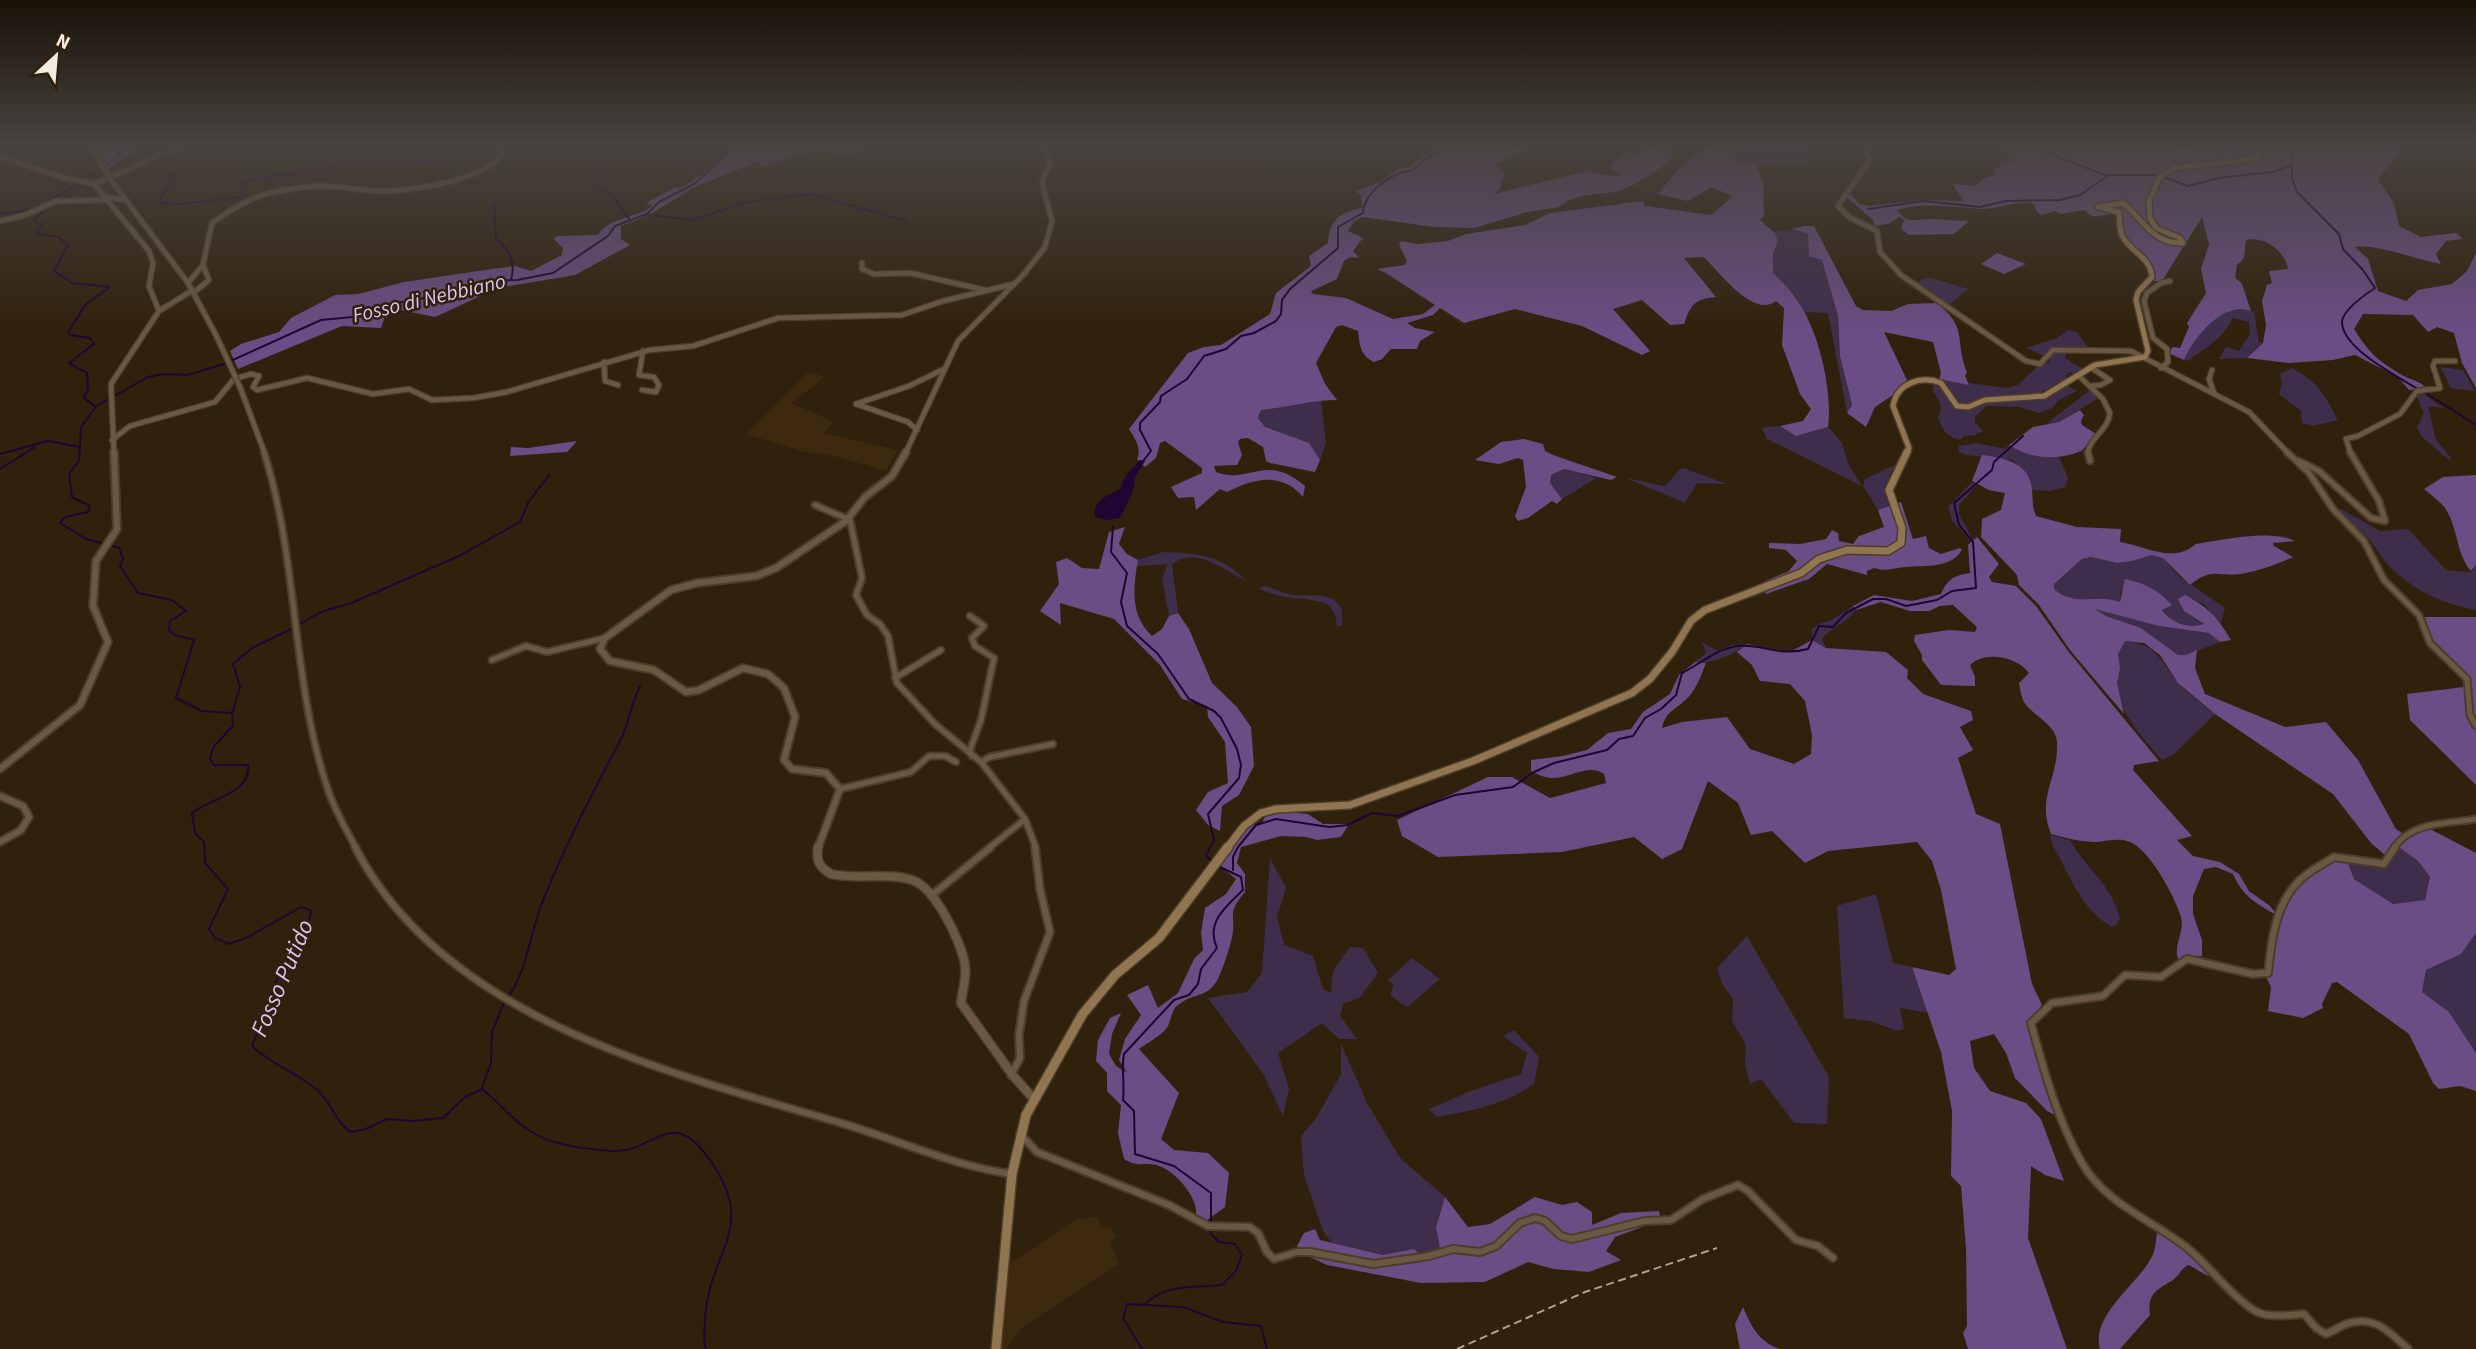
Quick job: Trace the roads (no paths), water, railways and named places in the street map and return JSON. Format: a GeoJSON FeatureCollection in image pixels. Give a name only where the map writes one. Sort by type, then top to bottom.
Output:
{"type":"FeatureCollection","features":[{"type":"Feature","properties":{"kind":"main road"},"geometry":{"type":"LineString","coordinates":[[996,1349],[1012,1174],[1020,1134],[1034,1098],[1082,1015],[1115,975],[1159,938],[1244,826],[1261,813],[1276,809],[1350,805],[1473,761],[1574,719],[1632,693],[1650,679],[1672,652],[1691,621],[1705,610],[1801,573],[1819,559],[1847,550],[1888,551],[1901,543],[1902,528],[1889,490],[1909,448],[1893,407],[1896,395],[1908,384],[1924,378],[1939,381],[1958,406],[1968,407],[1985,400],[2044,396],[2090,367],[2108,361],[2142,357],[2148,351],[2136,295],[2150,281],[2152,270],[2146,258],[2122,236],[2119,212],[2098,207],[2102,206]]}},
{"type":"Feature","properties":{"kind":"main road"},"geometry":{"type":"LineString","coordinates":[[2127,206],[2146,230],[2164,241],[2181,244],[2182,239],[2158,229],[2150,217],[2150,206]]}},
{"type":"Feature","properties":{"kind":"street"},"geometry":{"type":"LineString","coordinates":[[0,221],[25,215],[44,206]]}},
{"type":"Feature","properties":{"kind":"street"},"geometry":{"type":"LineString","coordinates":[[113,206],[152,258],[149,286],[159,311]]}},
{"type":"Feature","properties":{"kind":"street"},"geometry":{"type":"LineString","coordinates":[[130,206],[188,283],[240,387],[268,463],[283,532],[299,650],[318,755],[332,802],[346,833],[377,884],[404,916],[442,953],[497,993],[575,1035],[714,1087],[864,1130],[953,1164],[1012,1174]]}},
{"type":"Feature","properties":{"kind":"street"},"geometry":{"type":"LineString","coordinates":[[197,290],[209,280],[203,265],[212,223],[236,206]]}},
{"type":"Feature","properties":{"kind":"street"},"geometry":{"type":"LineString","coordinates":[[492,660],[526,646],[547,652],[605,638],[671,590],[697,583],[756,576],[776,568],[848,518],[866,497],[895,472],[958,341],[1014,284],[1045,247],[1052,222],[1048,206]]}},
{"type":"Feature","properties":{"kind":"street"},"geometry":{"type":"LineString","coordinates":[[1838,206],[1849,217],[1873,227],[1877,232],[1880,252],[1902,275],[2026,361],[2040,364],[2046,360],[2049,352],[2071,349],[2119,349],[2142,357],[2249,412],[2309,473],[2333,509],[2364,541],[2384,580],[2420,615],[2430,643],[2468,679],[2470,715],[2476,726]]}},
{"type":"Feature","properties":{"kind":"street"},"geometry":{"type":"LineString","coordinates":[[862,263],[862,269],[871,273],[910,273],[989,290]]}},
{"type":"Feature","properties":{"kind":"street"},"geometry":{"type":"LineString","coordinates":[[188,283],[203,265]]}},
{"type":"Feature","properties":{"kind":"street"},"geometry":{"type":"LineString","coordinates":[[2161,368],[2168,362],[2166,348],[2153,338],[2144,301],[2147,293],[2169,281]]}},
{"type":"Feature","properties":{"kind":"street"},"geometry":{"type":"LineString","coordinates":[[112,440],[130,426],[215,402],[230,382],[246,375],[260,376],[253,387],[257,390],[290,380],[314,378],[373,394],[410,389],[432,400],[450,401],[499,394],[643,351],[693,346],[788,317],[902,315],[943,301],[1014,284]]}},
{"type":"Feature","properties":{"kind":"street"},"geometry":{"type":"LineString","coordinates":[[0,769],[73,712],[85,697],[108,642],[93,606],[99,556],[114,535],[117,520],[110,392],[117,371],[159,311],[188,293]]}},
{"type":"Feature","properties":{"kind":"street"},"geometry":{"type":"LineString","coordinates":[[642,390],[652,394],[659,385],[654,376],[639,375],[643,351]]}},
{"type":"Feature","properties":{"kind":"street"},"geometry":{"type":"LineString","coordinates":[[2295,459],[2319,471],[2371,518],[2382,523],[2385,517],[2382,510],[2353,461],[2346,439],[2358,436],[2400,414],[2407,400],[2419,390],[2440,388],[2433,366],[2435,361],[2455,361]]}},
{"type":"Feature","properties":{"kind":"street"},"geometry":{"type":"LineString","coordinates":[[604,362],[606,381],[618,385]]}},
{"type":"Feature","properties":{"kind":"street"},"geometry":{"type":"LineString","coordinates":[[2090,367],[2110,380],[2101,385],[2090,386]]}},
{"type":"Feature","properties":{"kind":"street"},"geometry":{"type":"LineString","coordinates":[[916,430],[908,422],[856,404],[909,386],[944,369]]}},
{"type":"Feature","properties":{"kind":"street"},"geometry":{"type":"LineString","coordinates":[[2212,370],[2209,379],[2214,393]]}},
{"type":"Feature","properties":{"kind":"street"},"geometry":{"type":"LineString","coordinates":[[2078,375],[2101,397],[2110,414],[2107,427],[2087,450],[2090,461]]}},
{"type":"Feature","properties":{"kind":"street"},"geometry":{"type":"LineString","coordinates":[[815,505],[848,518]]}},
{"type":"Feature","properties":{"kind":"street"},"geometry":{"type":"LineString","coordinates":[[848,518],[862,578],[856,594],[867,615],[880,624],[888,636],[895,678],[935,724],[981,762],[1026,819],[1037,852],[1040,889],[1050,932],[1024,1001],[1019,1035],[1020,1058],[1011,1075]]}},
{"type":"Feature","properties":{"kind":"street"},"geometry":{"type":"LineString","coordinates":[[970,616],[984,626],[972,638],[975,646],[994,658],[981,720],[970,750],[972,757]]}},
{"type":"Feature","properties":{"kind":"street"},"geometry":{"type":"LineString","coordinates":[[605,638],[600,649],[604,658],[614,664],[658,672],[687,692],[699,690],[743,668],[768,674],[785,688],[796,717],[784,760],[792,769],[824,771],[835,778],[840,789],[821,838],[817,861],[820,867],[835,876],[914,881],[924,886],[932,895],[956,939],[965,966],[961,1003],[983,1029],[1011,1075],[1034,1098]]}},
{"type":"Feature","properties":{"kind":"street"},"geometry":{"type":"LineString","coordinates":[[895,678],[941,650]]}},
{"type":"Feature","properties":{"kind":"street"},"geometry":{"type":"LineString","coordinates":[[981,762],[990,757],[1053,744]]}},
{"type":"Feature","properties":{"kind":"street"},"geometry":{"type":"LineString","coordinates":[[840,789],[911,772],[929,756],[945,755],[956,762]]}},
{"type":"Feature","properties":{"kind":"street"},"geometry":{"type":"LineString","coordinates":[[0,796],[23,806],[29,817],[21,830],[0,842]]}},
{"type":"Feature","properties":{"kind":"street"},"geometry":{"type":"LineString","coordinates":[[932,895],[1026,819]]}},
{"type":"Feature","properties":{"kind":"street"},"geometry":{"type":"LineString","coordinates":[[2408,1349],[2387,1329],[2371,1320],[2363,1318],[2326,1334],[2316,1328],[2304,1314],[2276,1316],[2253,1310],[2185,1246],[2145,1222],[2110,1195],[2083,1165],[2056,1108],[2038,1056],[2031,1023],[2052,1003],[2103,996],[2125,975],[2161,977],[2187,959],[2253,974],[2268,973],[2272,935],[2291,889],[2328,859],[2343,856],[2384,864],[2394,846],[2407,834],[2421,828],[2476,819]]}},
{"type":"Feature","properties":{"kind":"street"},"geometry":{"type":"LineString","coordinates":[[1020,1134],[1037,1152],[1169,1205],[1211,1227],[1235,1224],[1250,1227],[1258,1233],[1267,1252],[1274,1259],[1297,1252],[1310,1252],[1373,1264],[1429,1256],[1452,1249],[1487,1250],[1496,1246],[1516,1226],[1529,1219],[1540,1218],[1561,1236],[1572,1239],[1645,1221],[1671,1220],[1703,1199],[1738,1185],[1748,1191],[1796,1240],[1818,1246],[1833,1258]]}},
{"type":"Feature","properties":{"kind":"waterway"},"geometry":{"type":"LineString","coordinates":[[494,206],[496,239],[511,257],[511,280]]}},
{"type":"Feature","properties":{"kind":"waterway"},"geometry":{"type":"LineString","coordinates":[[620,206],[629,219]]}},
{"type":"Feature","properties":{"kind":"waterway","name":"Fosso di Nebbiano"},"geometry":{"type":"LineString","coordinates":[[96,407],[148,377],[163,374],[188,375],[224,364],[321,320],[363,316],[381,306],[441,295],[488,281],[517,280],[553,273],[608,236],[615,226],[647,214],[655,206]]}},
{"type":"Feature","properties":{"kind":"waterway"},"geometry":{"type":"LineString","coordinates":[[649,215],[692,220],[736,206]]}},
{"type":"Feature","properties":{"kind":"waterway"},"geometry":{"type":"LineString","coordinates":[[853,206],[906,221]]}},
{"type":"Feature","properties":{"kind":"waterway"},"geometry":{"type":"LineString","coordinates":[[1143,461],[1151,451],[1140,430],[1140,423],[1160,402],[1161,396],[1187,379],[1204,356],[1226,349],[1241,336],[1254,333],[1276,321],[1281,314],[1282,300],[1290,289],[1338,248],[1338,227],[1363,213],[1364,206]]}},
{"type":"Feature","properties":{"kind":"waterway"},"geometry":{"type":"LineString","coordinates":[[1868,209],[1889,206]]}},
{"type":"Feature","properties":{"kind":"waterway"},"geometry":{"type":"LineString","coordinates":[[1970,206],[1985,206]]}},
{"type":"Feature","properties":{"kind":"waterway"},"geometry":{"type":"LineString","coordinates":[[2311,206],[2339,234],[2343,249],[2363,270],[2375,288],[2345,313],[2342,323],[2345,333],[2352,343],[2373,361],[2419,390]]}},
{"type":"Feature","properties":{"kind":"waterway"},"geometry":{"type":"LineString","coordinates":[[0,214],[30,210]]}},
{"type":"Feature","properties":{"kind":"waterway","name":"Fosso Putido"},"geometry":{"type":"LineString","coordinates":[[44,210],[34,220],[41,224],[36,234],[59,237],[68,246],[54,271],[72,283],[110,287],[86,304],[68,332],[70,335],[90,338],[94,344],[69,363],[87,373],[88,389],[84,398],[96,407]]}},
{"type":"Feature","properties":{"kind":"waterway"},"geometry":{"type":"LineString","coordinates":[[2424,392],[2476,425]]}},
{"type":"Feature","properties":{"kind":"waterway","name":"Fosso Putido"},"geometry":{"type":"LineString","coordinates":[[80,447],[81,427],[96,407]]}},
{"type":"Feature","properties":{"kind":"waterway"},"geometry":{"type":"LineString","coordinates":[[1233,870],[1233,857],[1238,847],[1256,825],[1276,819],[1329,827],[1348,825],[1372,813],[1398,816],[1455,795],[1513,787],[1532,773],[1554,763],[1607,750],[1619,739],[1633,736],[1645,718],[1661,709],[1676,695],[1682,673],[1722,650],[1737,646],[1755,646],[1778,651],[1808,649],[1819,626],[1833,627],[1846,613],[1873,599],[1886,599],[1906,606],[1937,600],[1952,591],[1976,588],[1973,542],[1959,525],[1954,503],[1992,470],[1994,462],[2023,436]]}},
{"type":"Feature","properties":{"kind":"waterway"},"geometry":{"type":"LineString","coordinates":[[0,454],[48,441],[80,447]]}},
{"type":"Feature","properties":{"kind":"waterway"},"geometry":{"type":"LineString","coordinates":[[0,469],[35,447]]}},
{"type":"Feature","properties":{"kind":"waterway","name":"Fosso Putido"},"geometry":{"type":"LineString","coordinates":[[80,447],[79,461],[69,474],[72,497],[90,506],[88,512],[65,517],[60,523],[86,539],[105,544]]}},
{"type":"Feature","properties":{"kind":"waterway"},"geometry":{"type":"LineString","coordinates":[[298,625],[323,611],[349,604],[459,556],[520,522],[529,501],[550,474]]}},
{"type":"Feature","properties":{"kind":"waterway"},"geometry":{"type":"LineString","coordinates":[[1113,527],[1111,552],[1127,573],[1121,602],[1127,626],[1158,654],[1189,699],[1214,711],[1221,718],[1237,749],[1241,765],[1239,778],[1208,814],[1214,840],[1206,855],[1212,862]]}},
{"type":"Feature","properties":{"kind":"waterway","name":"Fosso Putido"},"geometry":{"type":"LineString","coordinates":[[111,545],[119,548],[123,559],[120,566],[138,593],[172,600],[186,611],[170,621],[169,630],[175,635],[194,640],[176,698],[202,711],[232,713],[233,726],[214,746],[210,758],[214,765],[248,765],[248,774],[237,789],[192,813],[195,833],[204,842],[205,863],[228,889],[209,929],[215,938],[229,944],[246,938],[301,907],[311,910],[310,917],[279,974],[252,1046],[316,1089],[350,1132],[366,1129],[387,1119],[412,1121],[443,1118],[465,1097],[482,1089],[523,1127],[560,1143],[613,1151],[627,1150],[670,1133],[692,1140],[704,1152],[721,1178],[730,1201],[728,1238],[708,1297],[704,1332],[706,1349]]}},
{"type":"Feature","properties":{"kind":"waterway"},"geometry":{"type":"LineString","coordinates":[[233,711],[240,687],[233,664],[252,648],[293,628]]}},
{"type":"Feature","properties":{"kind":"waterway"},"geometry":{"type":"LineString","coordinates":[[509,996],[520,975],[537,917],[550,885],[578,822],[623,734],[640,686]]}},
{"type":"Feature","properties":{"kind":"waterway"},"geometry":{"type":"LineString","coordinates":[[1144,1305],[1161,1293],[1171,1290],[1222,1285],[1236,1271],[1242,1255],[1235,1244],[1219,1242],[1211,1234],[1211,1193],[1174,1166],[1135,1154],[1134,1111],[1123,1100],[1124,1054],[1174,1000],[1189,995],[1198,984],[1201,969],[1217,948],[1214,939],[1215,923],[1224,909],[1243,890],[1241,877],[1220,867]]}},
{"type":"Feature","properties":{"kind":"waterway"},"geometry":{"type":"LineString","coordinates":[[482,1088],[491,1063],[492,1032],[505,1000]]}},
{"type":"Feature","properties":{"kind":"waterway"},"geometry":{"type":"LineString","coordinates":[[1142,1349],[1123,1318],[1127,1304],[1144,1305]]}},
{"type":"Feature","properties":{"kind":"waterway"},"geometry":{"type":"LineString","coordinates":[[1144,1305],[1183,1307],[1223,1322],[1261,1326],[1267,1349]]}},
{"type":"Feature","properties":{"kind":"railway"},"geometry":{"type":"LineString","coordinates":[[1457,1349],[1585,1292],[1717,1248]]}}]}
